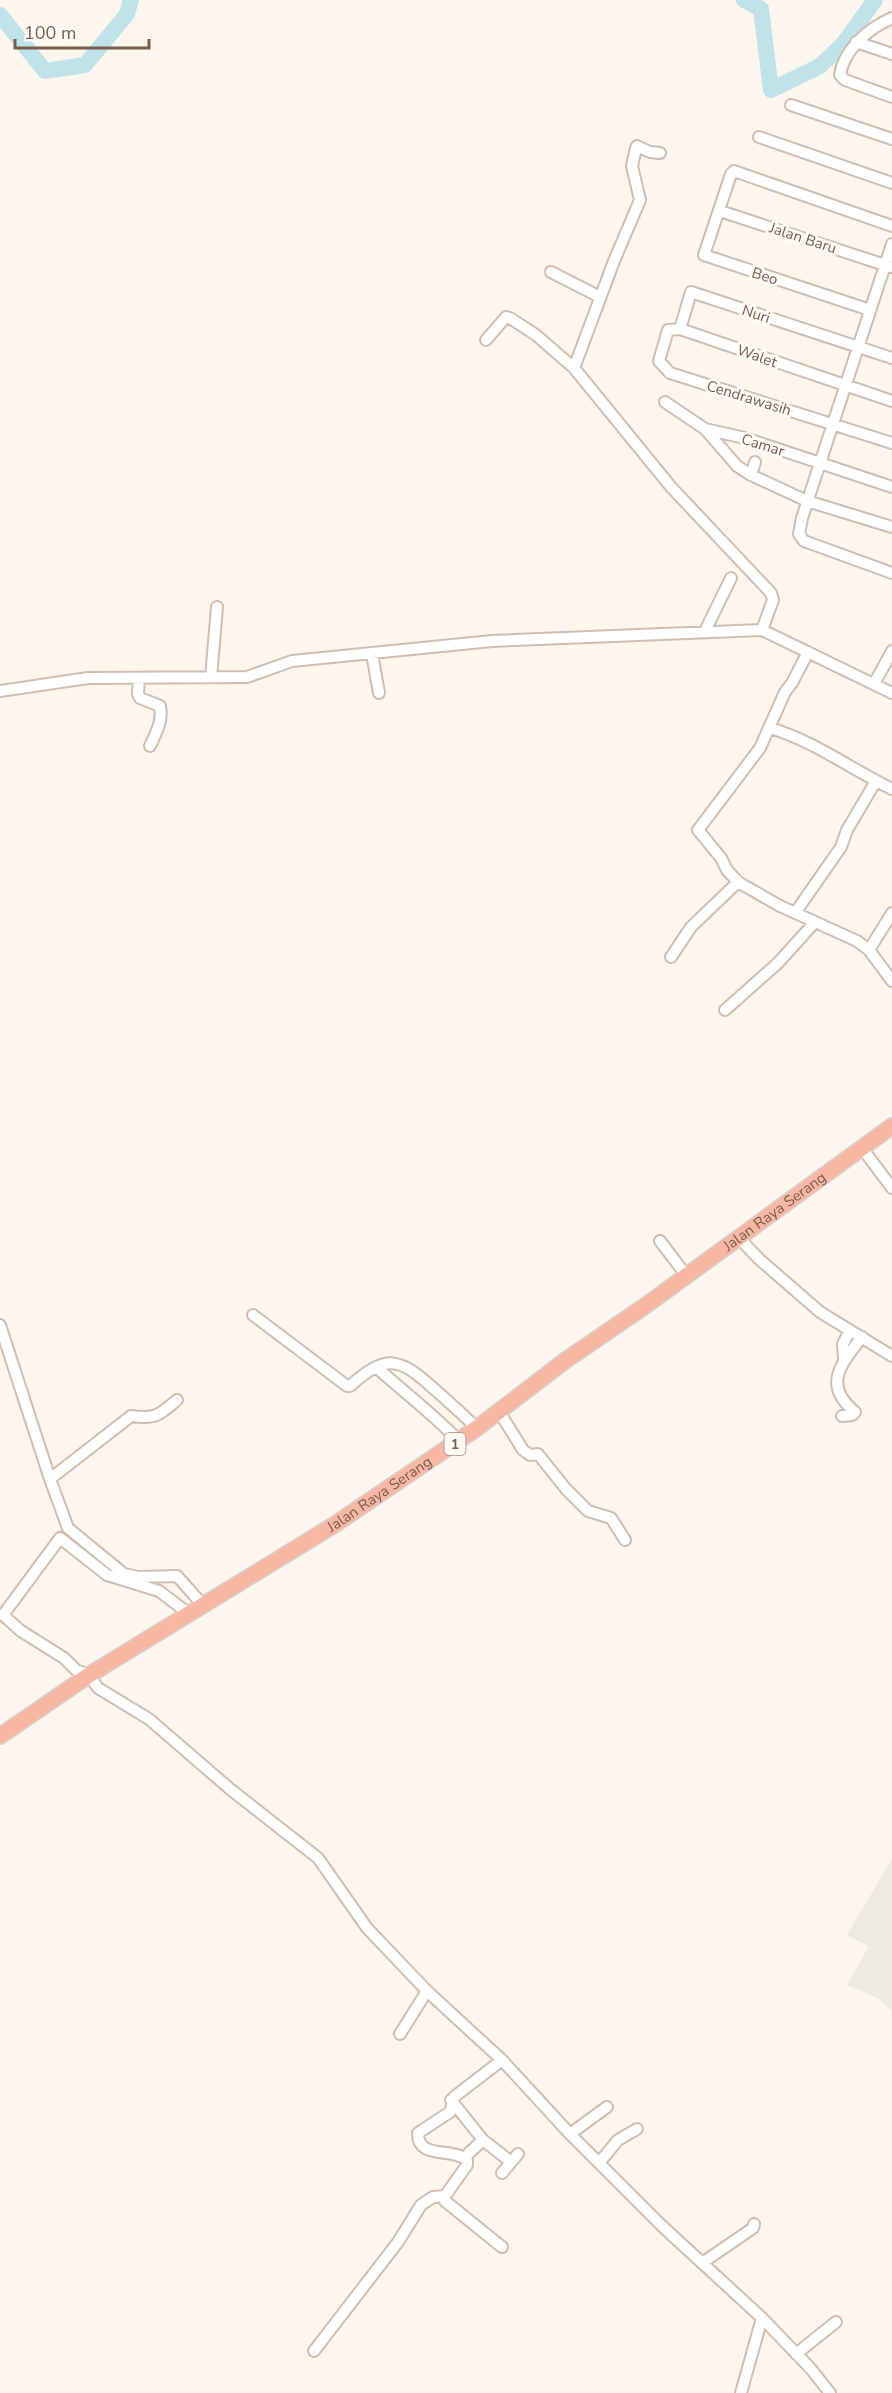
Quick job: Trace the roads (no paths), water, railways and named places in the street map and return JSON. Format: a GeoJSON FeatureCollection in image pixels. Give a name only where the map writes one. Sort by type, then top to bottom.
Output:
{"type":"FeatureCollection","features":[{"type":"Feature","properties":{"kind":"highway","name":"Jalan Raya Serang"},"geometry":{"type":"LineString","coordinates":[[0,1736],[89,1675],[334,1525],[500,1413],[566,1360],[892,1126]]}},
{"type":"Feature","properties":{"kind":"street"},"geometry":{"type":"LineString","coordinates":[[892,18],[856,42],[841,69],[841,79],[892,97]]}},
{"type":"Feature","properties":{"kind":"street"},"geometry":{"type":"LineString","coordinates":[[856,42],[892,54]]}},
{"type":"Feature","properties":{"kind":"street"},"geometry":{"type":"LineString","coordinates":[[791,105],[892,139]]}},
{"type":"Feature","properties":{"kind":"street"},"geometry":{"type":"LineString","coordinates":[[759,137],[892,183]]}},
{"type":"Feature","properties":{"kind":"street"},"geometry":{"type":"LineString","coordinates":[[574,368],[640,200],[633,166],[636,148],[638,146],[650,152],[660,153]]}},
{"type":"Feature","properties":{"kind":"street"},"geometry":{"type":"LineString","coordinates":[[720,212],[731,174],[734,171],[892,226]]}},
{"type":"Feature","properties":{"kind":"street","name":"Jalan Baru"},"geometry":{"type":"LineString","coordinates":[[720,212],[889,266]]}},
{"type":"Feature","properties":{"kind":"street","name":"Beo"},"geometry":{"type":"LineString","coordinates":[[720,212],[706,248],[704,255],[706,257],[870,310]]}},
{"type":"Feature","properties":{"kind":"street"},"geometry":{"type":"LineString","coordinates":[[892,244],[889,266],[870,310],[807,501],[799,534],[804,541],[892,573]]}},
{"type":"Feature","properties":{"kind":"street"},"geometry":{"type":"LineString","coordinates":[[551,272],[600,297]]}},
{"type":"Feature","properties":{"kind":"street","name":"Nuri"},"geometry":{"type":"LineString","coordinates":[[680,329],[691,292],[858,348]]}},
{"type":"Feature","properties":{"kind":"street"},"geometry":{"type":"LineString","coordinates":[[486,340],[506,317],[510,318],[536,335],[574,368],[671,487],[766,586],[773,600],[762,630]]}},
{"type":"Feature","properties":{"kind":"street","name":"Walet"},"geometry":{"type":"LineString","coordinates":[[666,371],[659,361],[668,330],[680,329],[892,401]]}},
{"type":"Feature","properties":{"kind":"street"},"geometry":{"type":"LineString","coordinates":[[858,348],[892,358]]}},
{"type":"Feature","properties":{"kind":"street","name":"Cendrawasih"},"geometry":{"type":"LineString","coordinates":[[666,371],[892,443]]}},
{"type":"Feature","properties":{"kind":"street"},"geometry":{"type":"LineString","coordinates":[[665,402],[705,429],[737,466],[751,476],[807,501],[892,527]]}},
{"type":"Feature","properties":{"kind":"street","name":"Camar"},"geometry":{"type":"LineString","coordinates":[[705,429],[745,438],[892,487]]}},
{"type":"Feature","properties":{"kind":"street"},"geometry":{"type":"LineString","coordinates":[[751,476],[755,462]]}},
{"type":"Feature","properties":{"kind":"street"},"geometry":{"type":"LineString","coordinates":[[705,631],[731,578]]}},
{"type":"Feature","properties":{"kind":"street"},"geometry":{"type":"LineString","coordinates":[[211,677],[217,608]]}},
{"type":"Feature","properties":{"kind":"street"},"geometry":{"type":"LineString","coordinates":[[0,691],[88,678],[247,677],[292,662],[492,640],[762,630],[892,693]]}},
{"type":"Feature","properties":{"kind":"street"},"geometry":{"type":"LineString","coordinates":[[874,684],[892,651]]}},
{"type":"Feature","properties":{"kind":"street"},"geometry":{"type":"LineString","coordinates":[[808,652],[748,766],[698,830],[738,882],[795,913],[847,934],[868,950],[892,981]]}},
{"type":"Feature","properties":{"kind":"street"},"geometry":{"type":"LineString","coordinates":[[372,654],[378,693]]}},
{"type":"Feature","properties":{"kind":"street"},"geometry":{"type":"LineString","coordinates":[[139,678],[140,698],[160,706],[162,712],[159,726],[150,746]]}},
{"type":"Feature","properties":{"kind":"street"},"geometry":{"type":"LineString","coordinates":[[770,728],[816,746],[892,789]]}},
{"type":"Feature","properties":{"kind":"street"},"geometry":{"type":"LineString","coordinates":[[795,913],[842,847],[847,830],[876,781]]}},
{"type":"Feature","properties":{"kind":"street"},"geometry":{"type":"LineString","coordinates":[[671,957],[691,927],[738,882]]}},
{"type":"Feature","properties":{"kind":"street"},"geometry":{"type":"LineString","coordinates":[[868,950],[892,913]]}},
{"type":"Feature","properties":{"kind":"street"},"geometry":{"type":"LineString","coordinates":[[725,1011],[778,963],[815,922]]}},
{"type":"Feature","properties":{"kind":"street"},"geometry":{"type":"LineString","coordinates":[[862,1148],[892,1188]]}},
{"type":"Feature","properties":{"kind":"street"},"geometry":{"type":"LineString","coordinates":[[738,1237],[759,1259],[820,1312],[892,1356]]}},
{"type":"Feature","properties":{"kind":"street"},"geometry":{"type":"LineString","coordinates":[[660,1241],[686,1275]]}},
{"type":"Feature","properties":{"kind":"street"},"geometry":{"type":"LineString","coordinates":[[253,1315],[299,1348],[342,1384],[350,1386],[368,1370],[388,1363],[410,1367],[477,1428]]}},
{"type":"Feature","properties":{"kind":"street"},"geometry":{"type":"LineString","coordinates":[[0,1325],[68,1528],[124,1574],[139,1577],[177,1576],[202,1604]]}},
{"type":"Feature","properties":{"kind":"street"},"geometry":{"type":"LineString","coordinates":[[844,1360],[843,1344],[850,1330]]}},
{"type":"Feature","properties":{"kind":"street"},"geometry":{"type":"LineString","coordinates":[[842,1416],[855,1414],[855,1412],[844,1403],[837,1387],[837,1378],[844,1360],[862,1337]]}},
{"type":"Feature","properties":{"kind":"street"},"geometry":{"type":"LineString","coordinates":[[376,1367],[418,1404],[432,1413],[459,1441]]}},
{"type":"Feature","properties":{"kind":"street"},"geometry":{"type":"LineString","coordinates":[[50,1479],[131,1416],[150,1418],[158,1416],[177,1400]]}},
{"type":"Feature","properties":{"kind":"street"},"geometry":{"type":"LineString","coordinates":[[500,1413],[523,1450],[530,1455],[538,1454],[566,1489],[588,1511],[611,1518],[626,1540]]}},
{"type":"Feature","properties":{"kind":"street"},"geometry":{"type":"LineString","coordinates":[[189,1613],[159,1591],[107,1575],[60,1538],[2,1613],[21,1631],[64,1658],[76,1670],[89,1675],[98,1688],[149,1719],[283,1833],[308,1850],[324,1866],[367,1928],[427,1991],[502,2060],[599,2163],[762,2318],[811,2368],[830,2393]]}},
{"type":"Feature","properties":{"kind":"street"},"geometry":{"type":"LineString","coordinates":[[400,2034],[427,1991]]}},
{"type":"Feature","properties":{"kind":"street"},"geometry":{"type":"LineString","coordinates":[[502,2060],[451,2100],[450,2112],[418,2133],[422,2148],[461,2154],[467,2160],[467,2165],[445,2196],[445,2201],[502,2247]]}},
{"type":"Feature","properties":{"kind":"street"},"geometry":{"type":"LineString","coordinates":[[451,2100],[483,2140],[514,2158],[502,2173]]}},
{"type":"Feature","properties":{"kind":"street"},"geometry":{"type":"LineString","coordinates":[[570,2134],[607,2108]]}},
{"type":"Feature","properties":{"kind":"street"},"geometry":{"type":"LineString","coordinates":[[599,2163],[618,2140],[638,2129]]}},
{"type":"Feature","properties":{"kind":"street"},"geometry":{"type":"LineString","coordinates":[[469,2154],[483,2140]]}},
{"type":"Feature","properties":{"kind":"street"},"geometry":{"type":"LineString","coordinates":[[314,2351],[398,2242],[421,2205],[433,2197],[445,2196]]}},
{"type":"Feature","properties":{"kind":"street"},"geometry":{"type":"LineString","coordinates":[[702,2263],[753,2228],[754,2224]]}},
{"type":"Feature","properties":{"kind":"street"},"geometry":{"type":"LineString","coordinates":[[741,2393],[762,2318]]}},
{"type":"Feature","properties":{"kind":"street"},"geometry":{"type":"LineString","coordinates":[[796,2354],[836,2322]]}},
{"type":"Feature","properties":{"kind":"waterway"},"geometry":{"type":"LineString","coordinates":[[0,15],[45,71],[85,65],[127,14],[131,0]]}},
{"type":"Feature","properties":{"kind":"waterway"},"geometry":{"type":"LineString","coordinates":[[744,0],[761,9],[771,90],[820,66],[844,43],[875,0]]}}]}
